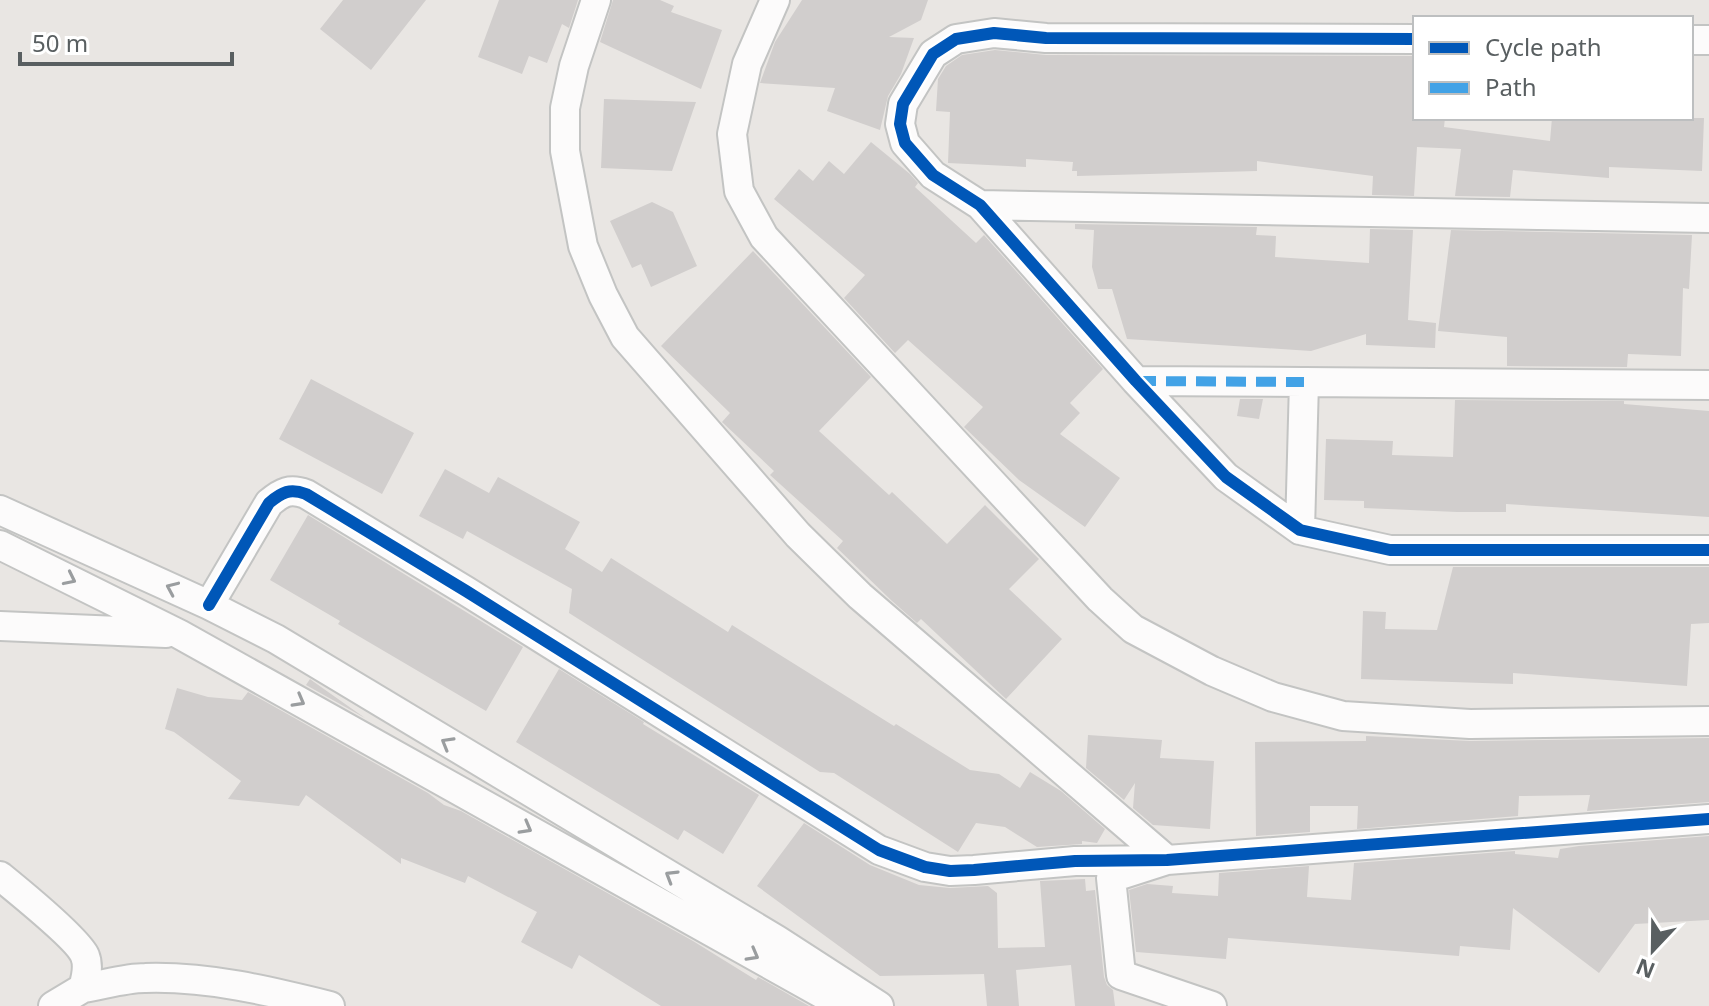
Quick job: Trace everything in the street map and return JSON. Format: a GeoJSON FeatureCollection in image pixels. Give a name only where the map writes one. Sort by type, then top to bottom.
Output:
{"type":"FeatureCollection","features":[{"type":"Feature","properties":{"kind":"street"},"geometry":{"type":"LineString","coordinates":[[596,0],[574,66],[565,108],[565,151],[583,246],[625,337],[798,535],[860,596],[1167,860]]}},
{"type":"Feature","properties":{"kind":"street"},"geometry":{"type":"LineString","coordinates":[[775,0],[747,64],[732,134],[739,191],[764,237],[1100,599],[1133,629],[1169,651],[1273,697],[1343,716],[1470,724],[1709,721]]}},
{"type":"Feature","properties":{"kind":"street"},"geometry":{"type":"LineString","coordinates":[[1413,39],[1046,38],[994,33],[956,39],[933,54],[918,75],[903,104],[900,124],[905,143],[919,162],[933,175],[980,205],[1226,477],[1300,530],[1390,550],[1709,550]]}},
{"type":"Feature","properties":{"kind":"street"},"geometry":{"type":"LineString","coordinates":[[980,205],[1709,218]]}},
{"type":"Feature","properties":{"kind":"street"},"geometry":{"type":"LineString","coordinates":[[1136,381],[1709,385]]}},
{"type":"Feature","properties":{"kind":"street"},"geometry":{"type":"LineString","coordinates":[[1300,530],[1304,382]]}},
{"type":"Feature","properties":{"kind":"street"},"geometry":{"type":"LineString","coordinates":[[209,605],[269,503],[281,493],[294,490],[306,494],[480,599],[879,850],[904,861],[950,871],[1075,861],[1167,860],[1709,819]]}},
{"type":"Feature","properties":{"kind":"street"},"geometry":{"type":"LineString","coordinates":[[0,510],[209,605],[276,639],[777,940],[879,1006]]}},
{"type":"Feature","properties":{"kind":"street"},"geometry":{"type":"LineString","coordinates":[[0,545],[179,634],[844,1006]]}},
{"type":"Feature","properties":{"kind":"street"},"geometry":{"type":"LineString","coordinates":[[0,626],[179,634]]}},
{"type":"Feature","properties":{"kind":"street"},"geometry":{"type":"LineString","coordinates":[[1167,860],[1111,878],[1121,975],[1212,1006]]}},
{"type":"Feature","properties":{"kind":"street"},"geometry":{"type":"LineString","coordinates":[[0,876],[85,955],[87,974],[83,988]]}},
{"type":"Feature","properties":{"kind":"street"},"geometry":{"type":"LineString","coordinates":[[53,1006],[83,988],[143,977],[250,987],[330,1006]]}},
{"type":"Feature","properties":{"kind":"building"},"geometry":{"type":"Polygon","coordinates":[[[343,0],[426,0],[371,70],[320,29],[343,0]]]}},
{"type":"Feature","properties":{"kind":"building"},"geometry":{"type":"Polygon","coordinates":[[[499,0],[578,0],[569,28],[562,24],[547,63],[529,56],[522,74],[478,57],[499,0]]]}},
{"type":"Feature","properties":{"kind":"building"},"geometry":{"type":"Polygon","coordinates":[[[613,0],[660,0],[674,6],[671,12],[722,30],[701,89],[600,42],[613,0]]]}},
{"type":"Feature","properties":{"kind":"building"},"geometry":{"type":"Polygon","coordinates":[[[802,0],[928,0],[921,20],[889,37],[914,38],[901,74],[888,96],[880,130],[827,111],[835,88],[760,83],[775,42],[802,0]]]}},
{"type":"Feature","properties":{"kind":"building"},"geometry":{"type":"Polygon","coordinates":[[[995,50],[1046,55],[1413,56],[1413,120],[1445,120],[1444,127],[1550,141],[1552,120],[1704,118],[1702,171],[1609,167],[1609,178],[1513,170],[1510,197],[1455,196],[1461,149],[1417,147],[1414,196],[1372,195],[1373,176],[1257,161],[1257,171],[1077,176],[1077,171],[1072,171],[1073,162],[1026,159],[1026,167],[948,163],[950,112],[936,111],[938,79],[946,66],[962,55],[995,50]]]}},
{"type":"Feature","properties":{"kind":"building"},"geometry":{"type":"Polygon","coordinates":[[[604,99],[696,102],[672,171],[601,168],[604,99]]]}},
{"type":"Feature","properties":{"kind":"building"},"geometry":{"type":"Polygon","coordinates":[[[871,142],[910,174],[918,183],[915,187],[976,243],[984,235],[1103,369],[1070,403],[1080,413],[1060,434],[1120,478],[1085,527],[1019,480],[964,427],[983,407],[908,340],[895,353],[844,298],[865,275],[774,199],[799,169],[813,181],[829,161],[844,174],[871,142]]]}},
{"type":"Feature","properties":{"kind":"building"},"geometry":{"type":"Polygon","coordinates":[[[652,202],[673,212],[697,266],[651,287],[641,264],[632,268],[610,221],[652,202]]]}},
{"type":"Feature","properties":{"kind":"building"},"geometry":{"type":"Polygon","coordinates":[[[1075,224],[1257,227],[1256,235],[1276,236],[1275,257],[1369,263],[1370,229],[1413,230],[1408,320],[1436,323],[1435,348],[1366,345],[1366,334],[1311,351],[1127,339],[1112,289],[1098,289],[1092,267],[1094,230],[1075,229],[1075,224]]]}},
{"type":"Feature","properties":{"kind":"building"},"geometry":{"type":"Polygon","coordinates":[[[1451,230],[1692,235],[1689,289],[1683,288],[1681,356],[1628,354],[1627,367],[1507,366],[1507,337],[1438,331],[1451,230]]]}},
{"type":"Feature","properties":{"kind":"building"},"geometry":{"type":"Polygon","coordinates":[[[753,251],[871,377],[819,431],[889,495],[892,492],[947,544],[985,505],[1039,559],[1009,589],[1062,639],[1006,699],[921,619],[917,623],[837,548],[843,541],[770,475],[774,471],[722,422],[730,413],[661,346],[753,251]]]}},
{"type":"Feature","properties":{"kind":"building"},"geometry":{"type":"Polygon","coordinates":[[[311,379],[414,433],[382,494],[279,439],[311,379]]]}},
{"type":"Feature","properties":{"kind":"building"},"geometry":{"type":"Polygon","coordinates":[[[1240,399],[1263,399],[1259,419],[1237,416],[1240,399]]]}},
{"type":"Feature","properties":{"kind":"building"},"geometry":{"type":"Polygon","coordinates":[[[1455,400],[1624,401],[1624,404],[1709,411],[1709,517],[1506,504],[1506,512],[1364,508],[1364,501],[1324,500],[1326,439],[1393,441],[1392,455],[1453,457],[1455,400]]]}},
{"type":"Feature","properties":{"kind":"building"},"geometry":{"type":"Polygon","coordinates":[[[445,469],[489,493],[498,477],[580,522],[565,549],[602,572],[611,558],[728,632],[732,625],[970,770],[999,774],[1020,788],[1030,772],[1061,791],[1105,829],[1097,843],[1082,841],[1082,844],[1037,847],[1005,827],[976,823],[958,852],[834,773],[820,772],[569,613],[572,589],[467,531],[463,539],[419,516],[445,469]]]}},
{"type":"Feature","properties":{"kind":"building"},"geometry":{"type":"Polygon","coordinates":[[[308,515],[523,647],[486,711],[270,580],[308,515]]]}},
{"type":"Feature","properties":{"kind":"building"},"geometry":{"type":"Polygon","coordinates":[[[1453,567],[1709,567],[1709,623],[1691,624],[1687,686],[1513,673],[1513,684],[1361,679],[1363,611],[1386,612],[1385,629],[1437,630],[1453,567]]]}},
{"type":"Feature","properties":{"kind":"building"},"geometry":{"type":"Polygon","coordinates":[[[559,669],[759,795],[723,854],[684,830],[678,840],[516,742],[559,669]]]}},
{"type":"Feature","properties":{"kind":"building"},"geometry":{"type":"Polygon","coordinates":[[[310,679],[314,682],[365,718],[306,685],[310,679]]]}},
{"type":"Feature","properties":{"kind":"building"},"geometry":{"type":"Polygon","coordinates":[[[177,688],[208,697],[242,700],[248,692],[428,793],[444,805],[461,811],[693,941],[756,980],[758,977],[809,1006],[661,1006],[579,955],[572,969],[521,942],[537,912],[468,876],[465,883],[401,858],[401,864],[306,795],[299,806],[228,799],[241,781],[174,732],[165,729],[177,688]]]}},
{"type":"Feature","properties":{"kind":"building"},"geometry":{"type":"Polygon","coordinates":[[[1088,735],[1162,740],[1160,758],[1214,761],[1210,829],[1153,825],[1133,808],[1135,783],[1124,800],[1086,768],[1088,735]]]}},
{"type":"Feature","properties":{"kind":"building"},"geometry":{"type":"Polygon","coordinates":[[[1366,736],[1470,741],[1709,738],[1709,802],[1587,811],[1590,795],[1519,796],[1518,816],[1357,829],[1358,806],[1310,806],[1310,832],[1256,836],[1255,742],[1366,741],[1366,736]]]}},
{"type":"Feature","properties":{"kind":"building"},"geometry":{"type":"Polygon","coordinates":[[[804,823],[870,865],[919,885],[950,888],[988,886],[997,893],[998,948],[1045,947],[1040,881],[1085,879],[1086,891],[1095,890],[1104,977],[1113,990],[1115,1006],[1075,1006],[1071,965],[1016,970],[1019,1006],[987,1006],[984,974],[880,976],[757,886],[804,823]]]}},
{"type":"Feature","properties":{"kind":"building"},"geometry":{"type":"Polygon","coordinates":[[[1709,836],[1709,920],[1635,924],[1599,973],[1513,908],[1510,950],[1460,946],[1459,956],[1228,938],[1226,959],[1136,952],[1129,890],[1147,884],[1173,886],[1172,893],[1218,896],[1219,873],[1309,866],[1307,897],[1351,900],[1354,863],[1515,851],[1515,854],[1558,858],[1560,849],[1579,846],[1709,836]]]}},
{"type":"Feature","properties":{"kind":"marked path"},"geometry":{"type":"LineString","coordinates":[[1136,381],[1304,382]]}},
{"type":"Feature","properties":{"kind":"cycle path"},"geometry":{"type":"LineString","coordinates":[[1413,39],[1046,38],[994,33],[956,39],[933,54],[903,104],[900,124],[905,143],[933,175],[980,205],[1226,477],[1300,530],[1390,550],[1709,550]]}},
{"type":"Feature","properties":{"kind":"cycle path"},"geometry":{"type":"LineString","coordinates":[[209,605],[269,503],[286,492],[306,494],[879,850],[925,867],[950,871],[1075,861],[1167,860],[1709,819]]}}]}
